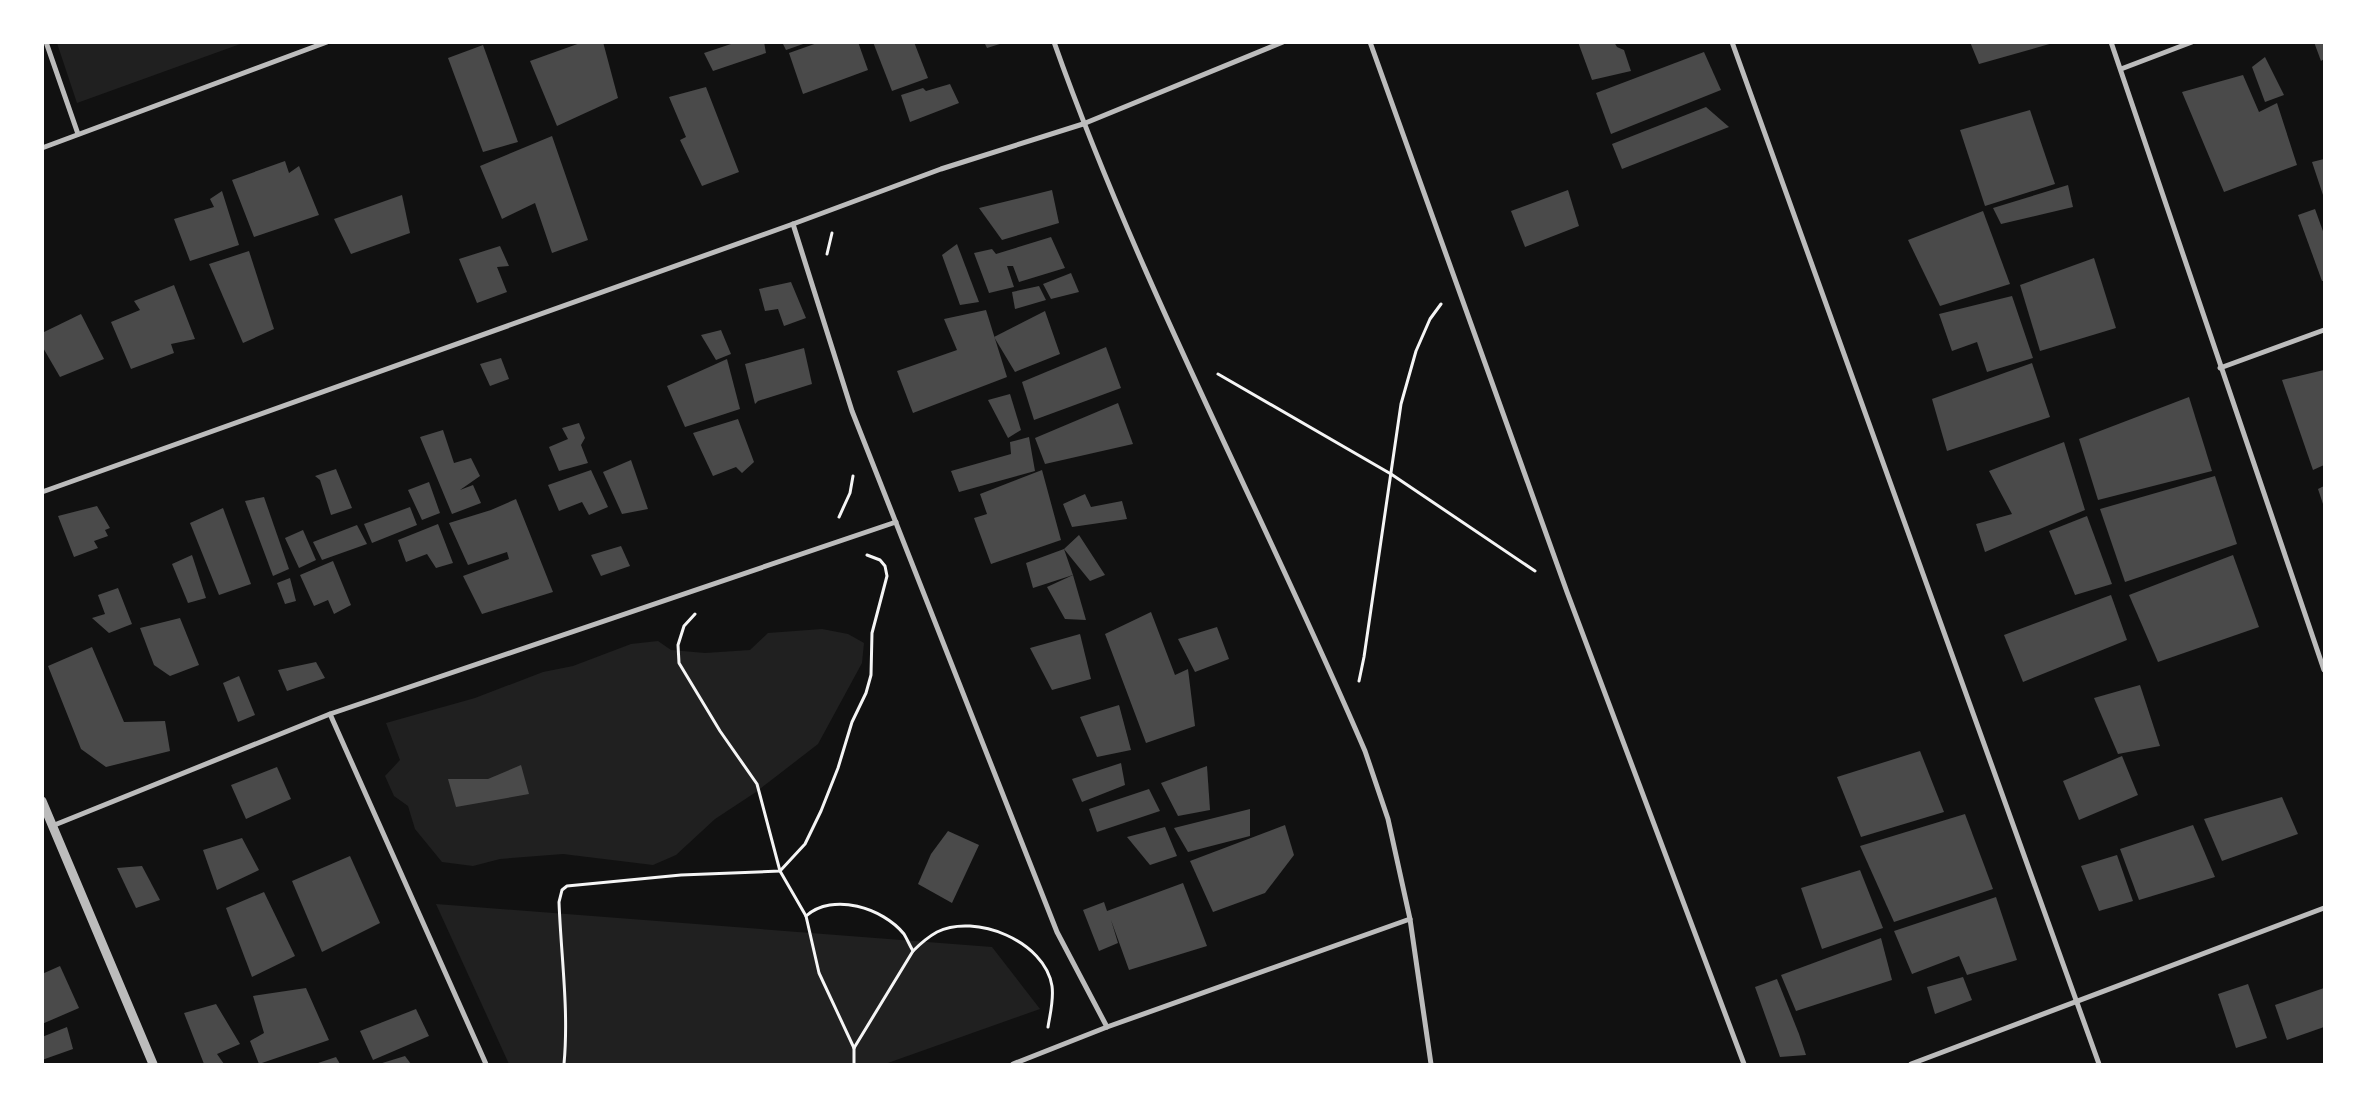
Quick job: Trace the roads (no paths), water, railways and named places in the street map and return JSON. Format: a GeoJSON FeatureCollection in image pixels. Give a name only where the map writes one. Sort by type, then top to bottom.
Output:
{"type":"FeatureCollection","features":[{"type":"Feature","properties":{"kind":"street"},"geometry":{"type":"LineString","coordinates":[[46,42],[78,134]]}},
{"type":"Feature","properties":{"kind":"street"},"geometry":{"type":"LineString","coordinates":[[42,148],[327,42]]}},
{"type":"Feature","properties":{"kind":"street"},"geometry":{"type":"LineString","coordinates":[[1054,42],[1083,124],[1184,355],[1366,751],[1388,819],[1410,918],[1431,1064]]}},
{"type":"Feature","properties":{"kind":"street"},"geometry":{"type":"LineString","coordinates":[[42,492],[793,224],[941,169],[1083,124],[1283,42]]}},
{"type":"Feature","properties":{"kind":"street"},"geometry":{"type":"LineString","coordinates":[[1370,42],[1567,592],[1744,1064]]}},
{"type":"Feature","properties":{"kind":"street"},"geometry":{"type":"LineString","coordinates":[[1732,42],[2099,1064]]}},
{"type":"Feature","properties":{"kind":"street"},"geometry":{"type":"LineString","coordinates":[[2110,42],[2220,368],[2322,655],[2324,670]]}},
{"type":"Feature","properties":{"kind":"street"},"geometry":{"type":"LineString","coordinates":[[2120,69],[2192,42]]}},
{"type":"Feature","properties":{"kind":"street"},"geometry":{"type":"LineString","coordinates":[[793,224],[852,411],[1057,932],[1107,1027]]}},
{"type":"Feature","properties":{"kind":"street"},"geometry":{"type":"LineString","coordinates":[[2220,368],[2324,330]]}},
{"type":"Feature","properties":{"kind":"street"},"geometry":{"type":"LineString","coordinates":[[52,826],[330,714],[896,522]]}},
{"type":"Feature","properties":{"kind":"street"},"geometry":{"type":"LineString","coordinates":[[330,714],[486,1064]]}},
{"type":"Feature","properties":{"kind":"street"},"geometry":{"type":"LineString","coordinates":[[42,801],[152,1064]]}},
{"type":"Feature","properties":{"kind":"street"},"geometry":{"type":"LineString","coordinates":[[1910,1064],[2324,908]]}},
{"type":"Feature","properties":{"kind":"street"},"geometry":{"type":"LineString","coordinates":[[1013,1064],[1107,1027],[1410,918]]}}]}
